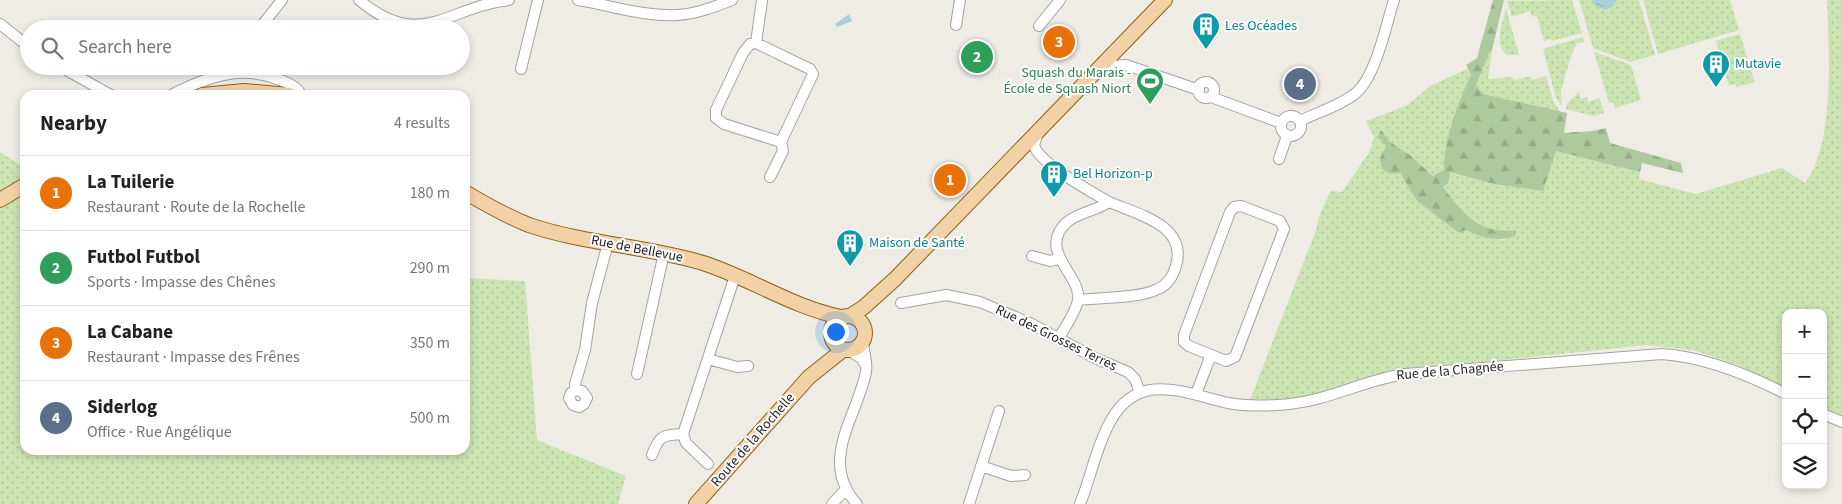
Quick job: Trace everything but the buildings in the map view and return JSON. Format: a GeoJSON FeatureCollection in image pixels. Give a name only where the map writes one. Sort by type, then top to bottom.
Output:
{"type":"FeatureCollection","features":[{"type":"Feature","properties":{"kind":"main road"},"geometry":{"type":"LineString","coordinates":[[809,376],[827,351],[834,322],[864,308],[895,279],[1165,0]]}},
{"type":"Feature","properties":{"kind":"main road"},"geometry":{"type":"LineString","coordinates":[[0,200],[20,188]]}},
{"type":"Feature","properties":{"kind":"main road","name":"Rue de Bellevue"},"geometry":{"type":"LineString","coordinates":[[470,195],[496,210],[530,225],[608,243],[664,253],[705,264],[809,308],[845,316]]}},
{"type":"Feature","properties":{"kind":"main road"},"geometry":{"type":"LineString","coordinates":[[809,376],[847,350],[864,335],[871,312],[895,279]]}},
{"type":"Feature","properties":{"kind":"main road","name":"Rue de Bellevue"},"geometry":{"type":"LineString","coordinates":[[809,308],[824,319],[831,335]]}},
{"type":"Feature","properties":{"kind":"main road"},"geometry":{"type":"LineString","coordinates":[[845,316],[859,320],[864,335]]}},
{"type":"Feature","properties":{"kind":"main road"},"geometry":{"type":"LineString","coordinates":[[831,335],[847,350]]}},
{"type":"Feature","properties":{"kind":"main road","name":"Route de la Rochelle"},"geometry":{"type":"LineString","coordinates":[[696,504],[809,376]]}},
{"type":"Feature","properties":{"kind":"street"},"geometry":{"type":"LineString","coordinates":[[266,20],[282,0]]}},
{"type":"Feature","properties":{"kind":"street"},"geometry":{"type":"LineString","coordinates":[[359,0],[372,11],[389,20]]}},
{"type":"Feature","properties":{"kind":"street"},"geometry":{"type":"LineString","coordinates":[[443,20],[477,5],[509,0]]}},
{"type":"Feature","properties":{"kind":"street"},"geometry":{"type":"LineString","coordinates":[[521,70],[538,0]]}},
{"type":"Feature","properties":{"kind":"street"},"geometry":{"type":"LineString","coordinates":[[578,0],[655,14],[676,15],[700,12],[732,0]]}},
{"type":"Feature","properties":{"kind":"street"},"geometry":{"type":"LineString","coordinates":[[756,44],[762,0]]}},
{"type":"Feature","properties":{"kind":"street"},"geometry":{"type":"LineString","coordinates":[[956,25],[960,0]]}},
{"type":"Feature","properties":{"kind":"street"},"geometry":{"type":"LineString","coordinates":[[1038,26],[1060,0]]}},
{"type":"Feature","properties":{"kind":"street"},"geometry":{"type":"LineString","coordinates":[[1300,121],[1346,99],[1360,89],[1373,63],[1394,0]]}},
{"type":"Feature","properties":{"kind":"street"},"geometry":{"type":"LineString","coordinates":[[0,24],[20,40]]}},
{"type":"Feature","properties":{"kind":"street"},"geometry":{"type":"LineString","coordinates":[[770,177],[784,151],[781,142],[813,74],[810,69],[756,44],[750,44],[743,53],[715,115],[724,124],[781,142]]}},
{"type":"Feature","properties":{"kind":"street"},"geometry":{"type":"LineString","coordinates":[[1091,77],[1112,66],[1126,65],[1198,90],[1204,98],[1211,97],[1281,123]]}},
{"type":"Feature","properties":{"kind":"street"},"geometry":{"type":"LineString","coordinates":[[72,75],[95,90]]}},
{"type":"Feature","properties":{"kind":"street"},"geometry":{"type":"LineString","coordinates":[[182,90],[214,75]]}},
{"type":"Feature","properties":{"kind":"street"},"geometry":{"type":"LineString","coordinates":[[262,75],[290,84],[296,90]]}},
{"type":"Feature","properties":{"kind":"street"},"geometry":{"type":"LineString","coordinates":[[1292,116],[1300,121],[1301,128],[1297,134],[1287,136],[1281,129],[1281,123],[1285,118],[1292,116]]}},
{"type":"Feature","properties":{"kind":"street"},"geometry":{"type":"LineString","coordinates":[[1040,129],[1034,141],[1038,153],[1059,170],[1109,202],[1163,226],[1176,242],[1178,259],[1176,267],[1166,284],[1152,292],[1078,300]]}},
{"type":"Feature","properties":{"kind":"street"},"geometry":{"type":"LineString","coordinates":[[1279,159],[1287,136]]}},
{"type":"Feature","properties":{"kind":"street"},"geometry":{"type":"LineString","coordinates":[[1059,338],[1078,300],[1075,282],[1059,259],[1058,240],[1063,227],[1076,216],[1098,209],[1109,202]]}},
{"type":"Feature","properties":{"kind":"street"},"geometry":{"type":"LineString","coordinates":[[1241,206],[1280,221],[1284,229],[1235,357],[1229,361],[1211,355],[1186,344],[1184,335],[1230,212],[1234,207],[1241,206]]}},
{"type":"Feature","properties":{"kind":"street"},"geometry":{"type":"LineString","coordinates":[[576,390],[575,384],[585,350],[592,303],[608,243]]}},
{"type":"Feature","properties":{"kind":"street"},"geometry":{"type":"LineString","coordinates":[[637,374],[664,253]]}},
{"type":"Feature","properties":{"kind":"street"},"geometry":{"type":"LineString","coordinates":[[1032,256],[1050,261],[1059,259]]}},
{"type":"Feature","properties":{"kind":"street"},"geometry":{"type":"LineString","coordinates":[[708,464],[686,443],[683,434],[735,276]]}},
{"type":"Feature","properties":{"kind":"street","name":"Rue des Grosses Terres"},"geometry":{"type":"LineString","coordinates":[[901,303],[946,295],[961,296],[1006,312],[1132,375],[1140,393]]}},
{"type":"Feature","properties":{"kind":"street"},"geometry":{"type":"LineString","coordinates":[[857,504],[846,489],[840,469],[840,452],[866,367],[864,335]]}},
{"type":"Feature","properties":{"kind":"street"},"geometry":{"type":"LineString","coordinates":[[847,350],[861,358],[866,367]]}},
{"type":"Feature","properties":{"kind":"street","name":"Rue de la Chagnée"},"geometry":{"type":"LineString","coordinates":[[1080,504],[1110,422],[1125,403],[1140,393],[1165,388],[1237,404],[1291,405],[1330,397],[1376,381],[1405,374],[1662,354],[1696,359],[1742,375],[1782,392]]}},
{"type":"Feature","properties":{"kind":"street"},"geometry":{"type":"LineString","coordinates":[[1196,394],[1211,355]]}},
{"type":"Feature","properties":{"kind":"street"},"geometry":{"type":"LineString","coordinates":[[708,359],[737,367],[748,366]]}},
{"type":"Feature","properties":{"kind":"street"},"geometry":{"type":"LineString","coordinates":[[969,504],[999,410]]}},
{"type":"Feature","properties":{"kind":"street"},"geometry":{"type":"LineString","coordinates":[[1827,416],[1842,422]]}},
{"type":"Feature","properties":{"kind":"street"},"geometry":{"type":"LineString","coordinates":[[652,455],[657,441],[666,435],[683,434]]}},
{"type":"Feature","properties":{"kind":"street"},"geometry":{"type":"LineString","coordinates":[[981,466],[1011,476],[1025,475]]}},
{"type":"Feature","properties":{"kind":"street"},"geometry":{"type":"LineString","coordinates":[[832,504],[846,489]]}},
{"type":"Feature","properties":{"kind":"green space"},"geometry":{"type":"Polygon","coordinates":[[[1493,0],[1504,0],[1492,50],[1489,53],[1476,86],[1483,94],[1567,113],[1564,133],[1606,128],[1610,143],[1681,163],[1683,173],[1642,163],[1640,172],[1556,151],[1543,191],[1494,184],[1450,172],[1448,183],[1443,187],[1466,214],[1482,226],[1492,229],[1516,230],[1515,236],[1503,239],[1484,237],[1466,230],[1459,233],[1417,201],[1400,173],[1391,174],[1382,169],[1380,158],[1386,146],[1378,137],[1381,130],[1390,142],[1410,155],[1433,176],[1444,170],[1444,159],[1449,134],[1471,75],[1466,65],[1477,58],[1493,0]]]}},
{"type":"Feature","properties":{"kind":"green space"},"geometry":{"type":"Polygon","coordinates":[[[1572,0],[1582,33],[1552,41],[1551,39],[1544,41],[1537,16],[1532,17],[1530,11],[1512,17],[1507,1],[1572,0]]]}},
{"type":"Feature","properties":{"kind":"green space"},"geometry":{"type":"Polygon","coordinates":[[[1579,0],[1592,0],[1596,6],[1608,10],[1617,0],[1639,0],[1655,55],[1630,62],[1593,48],[1579,0]]]}},
{"type":"Feature","properties":{"kind":"green space"},"geometry":{"type":"Polygon","coordinates":[[[1643,0],[1730,0],[1739,30],[1658,54],[1643,0]]]}},
{"type":"Feature","properties":{"kind":"green space"},"geometry":{"type":"Polygon","coordinates":[[[1827,0],[1842,0],[1842,418],[1827,409],[1827,309],[1782,309],[1782,386],[1735,364],[1693,350],[1648,345],[1417,367],[1389,371],[1332,391],[1288,400],[1250,400],[1316,230],[1319,216],[1331,191],[1342,192],[1370,151],[1374,137],[1366,121],[1408,105],[1430,86],[1467,69],[1471,75],[1449,135],[1444,170],[1433,176],[1410,155],[1390,142],[1380,158],[1400,173],[1417,201],[1459,233],[1466,230],[1476,235],[1504,240],[1516,230],[1492,229],[1482,226],[1466,214],[1443,187],[1449,172],[1494,184],[1504,184],[1556,150],[1640,172],[1639,179],[1696,194],[1782,168],[1805,183],[1815,166],[1825,126],[1829,83],[1827,0]]]}},
{"type":"Feature","properties":{"kind":"green space"},"geometry":{"type":"Polygon","coordinates":[[[1506,8],[1519,55],[1507,55],[1501,45],[1500,33],[1506,8]]]}},
{"type":"Feature","properties":{"kind":"green space"},"geometry":{"type":"Polygon","coordinates":[[[1740,34],[1755,82],[1736,87],[1735,84],[1729,86],[1716,41],[1740,34]]]}},
{"type":"Feature","properties":{"kind":"green space"},"geometry":{"type":"Polygon","coordinates":[[[1583,37],[1584,42],[1577,43],[1572,53],[1561,90],[1562,107],[1556,98],[1543,49],[1583,37]]]}},
{"type":"Feature","properties":{"kind":"green space"},"geometry":{"type":"Polygon","coordinates":[[[1492,50],[1488,79],[1512,77],[1514,80],[1531,76],[1532,80],[1546,76],[1554,103],[1561,112],[1483,94],[1476,86],[1489,53],[1492,50]]]}},
{"type":"Feature","properties":{"kind":"green space"},"geometry":{"type":"Polygon","coordinates":[[[1594,52],[1631,65],[1641,100],[1615,108],[1613,102],[1609,103],[1594,52]]]}},
{"type":"Feature","properties":{"kind":"green space"},"geometry":{"type":"Polygon","coordinates":[[[1579,91],[1581,99],[1587,97],[1588,102],[1600,98],[1604,113],[1594,116],[1566,109],[1567,104],[1579,91]]]}},
{"type":"Feature","properties":{"kind":"green space"},"geometry":{"type":"Polygon","coordinates":[[[0,152],[20,165],[20,455],[470,455],[470,278],[525,281],[537,440],[626,476],[618,504],[0,504],[0,152]]]}},
{"type":"Feature","properties":{"kind":"water"},"geometry":{"type":"Polygon","coordinates":[[[1592,0],[1617,0],[1613,6],[1606,10],[1596,6],[1592,0]]]}},
{"type":"Feature","properties":{"kind":"water"},"geometry":{"type":"Polygon","coordinates":[[[849,14],[852,21],[837,27],[835,24],[849,14]]]}},
{"type":"Feature","properties":{"kind":"place","name":"La Cabane"},"geometry":{"type":"Point","coordinates":[1059,42]}},
{"type":"Feature","properties":{"kind":"place","name":"Les Océades"},"geometry":{"type":"Point","coordinates":[1206,50]}},
{"type":"Feature","properties":{"kind":"place","name":"Futbol Futbol"},"geometry":{"type":"Point","coordinates":[977,57]}},
{"type":"Feature","properties":{"kind":"place","name":"Siderlog"},"geometry":{"type":"Point","coordinates":[1300,84]}},
{"type":"Feature","properties":{"kind":"place","name":"Mutavie"},"geometry":{"type":"Point","coordinates":[1716,88]}},
{"type":"Feature","properties":{"kind":"place","name":"Squash du Marais - École de Squash Niort"},"geometry":{"type":"Point","coordinates":[1150,105]}},
{"type":"Feature","properties":{"kind":"place","name":"La Tuilerie"},"geometry":{"type":"Point","coordinates":[950,180]}},
{"type":"Feature","properties":{"kind":"place","name":"Bel Horizon-p"},"geometry":{"type":"Point","coordinates":[1054,198]}},
{"type":"Feature","properties":{"kind":"place","name":"Maison de Santé"},"geometry":{"type":"Point","coordinates":[850,267]}}]}
